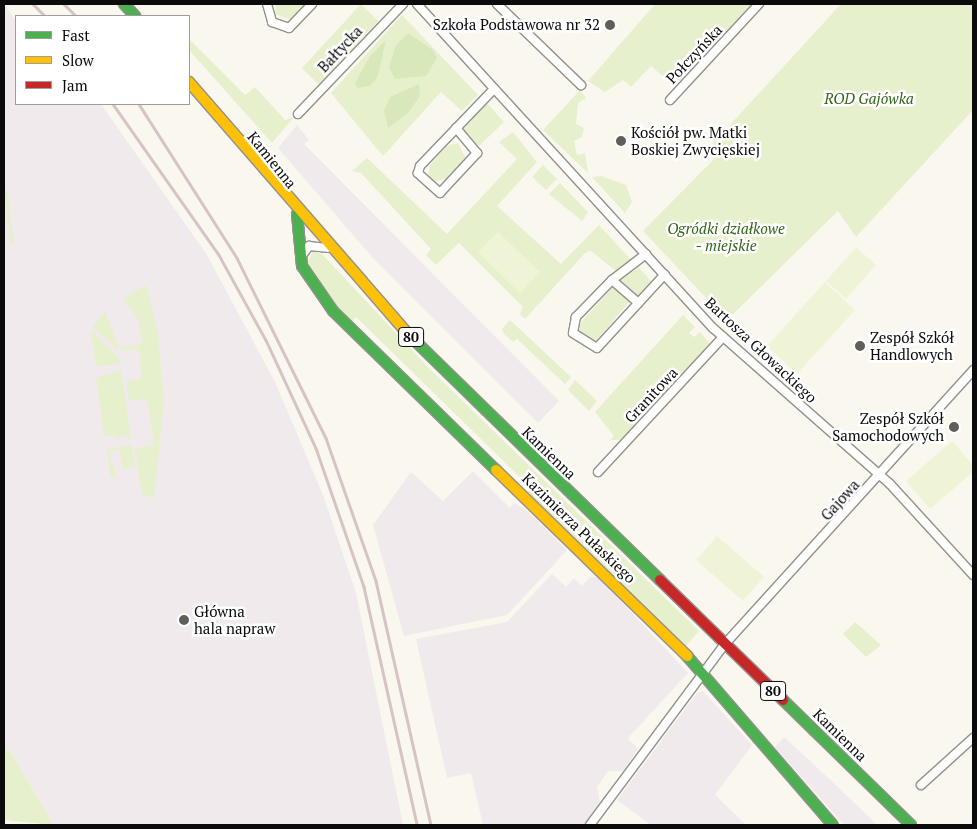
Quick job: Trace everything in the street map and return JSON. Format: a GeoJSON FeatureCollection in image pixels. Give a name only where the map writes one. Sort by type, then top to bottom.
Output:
{"type":"FeatureCollection","features":[{"type":"Feature","properties":{"kind":"main road"},"geometry":{"type":"LineString","coordinates":[[124,4],[133,15]]}},
{"type":"Feature","properties":{"kind":"main road","name":"Kamienna"},"geometry":{"type":"LineString","coordinates":[[190,83],[327,248],[444,370],[724,645],[911,825]]}},
{"type":"Feature","properties":{"kind":"main road","name":"Kazimierza Pułaskiego"},"geometry":{"type":"LineString","coordinates":[[297,214],[301,257],[306,275],[334,311],[702,673],[834,825]]}},
{"type":"Feature","properties":{"kind":"street"},"geometry":{"type":"LineString","coordinates":[[267,4],[272,22],[289,28],[312,4]]}},
{"type":"Feature","properties":{"kind":"street","name":"Bałtycka"},"geometry":{"type":"LineString","coordinates":[[298,114],[403,4]]}},
{"type":"Feature","properties":{"kind":"street","name":"Bartosza Głowackiego"},"geometry":{"type":"LineString","coordinates":[[417,4],[493,90],[724,337],[881,475],[973,575]]}},
{"type":"Feature","properties":{"kind":"street"},"geometry":{"type":"LineString","coordinates":[[497,4],[581,85]]}},
{"type":"Feature","properties":{"kind":"street","name":"Połczyńska"},"geometry":{"type":"LineString","coordinates":[[670,100],[759,4]]}},
{"type":"Feature","properties":{"kind":"street"},"geometry":{"type":"LineString","coordinates":[[456,128],[477,153],[440,193],[418,174],[420,166],[456,128],[493,90]]}},
{"type":"Feature","properties":{"kind":"street"},"geometry":{"type":"LineString","coordinates":[[301,257],[309,246],[327,248]]}},
{"type":"Feature","properties":{"kind":"street"},"geometry":{"type":"LineString","coordinates":[[646,254],[612,280],[572,325],[580,341],[597,348],[664,274]]}},
{"type":"Feature","properties":{"kind":"street"},"geometry":{"type":"LineString","coordinates":[[612,280],[638,303]]}},
{"type":"Feature","properties":{"kind":"street","name":"Granitowa"},"geometry":{"type":"LineString","coordinates":[[598,472],[724,337]]}},
{"type":"Feature","properties":{"kind":"street","name":"Gajowa"},"geometry":{"type":"LineString","coordinates":[[702,673],[724,645],[881,475],[973,370]]}},
{"type":"Feature","properties":{"kind":"street"},"geometry":{"type":"LineString","coordinates":[[590,825],[702,673]]}},
{"type":"Feature","properties":{"kind":"street"},"geometry":{"type":"LineString","coordinates":[[921,785],[973,738]]}},
{"type":"Feature","properties":{"kind":"shaded area"},"geometry":{"type":"Polygon","coordinates":[[[4,4],[15,20],[15,105],[102,105],[207,255],[275,382],[323,495],[356,593],[403,825],[54,825],[10,751],[4,749],[4,4]]]}},
{"type":"Feature","properties":{"kind":"shaded area"},"geometry":{"type":"Polygon","coordinates":[[[297,125],[309,140],[304,144],[559,401],[538,423],[372,257],[278,148],[297,125]]]}},
{"type":"Feature","properties":{"kind":"shaded area"},"geometry":{"type":"Polygon","coordinates":[[[473,471],[510,508],[514,503],[524,508],[567,550],[507,615],[404,636],[373,525],[411,472],[443,501],[473,471]]]}},
{"type":"Feature","properties":{"kind":"shaded area"},"geometry":{"type":"Polygon","coordinates":[[[552,574],[566,587],[574,578],[582,586],[590,577],[598,577],[688,673],[628,738],[638,749],[623,771],[608,771],[597,787],[600,803],[583,825],[483,825],[471,773],[447,778],[416,639],[507,622],[552,574]]]}},
{"type":"Feature","properties":{"kind":"shaded area"},"geometry":{"type":"Polygon","coordinates":[[[703,691],[752,745],[715,795],[746,825],[651,825],[617,800],[697,693],[703,691]]]}},
{"type":"Feature","properties":{"kind":"shaded area"},"geometry":{"type":"Polygon","coordinates":[[[784,737],[877,825],[844,825],[775,747],[784,737]]]}},
{"type":"Feature","properties":{"kind":"green space"},"geometry":{"type":"Polygon","coordinates":[[[276,4],[308,4],[291,20],[275,14],[276,4]]]}},
{"type":"Feature","properties":{"kind":"green space"},"geometry":{"type":"Polygon","coordinates":[[[361,4],[378,21],[319,85],[302,68],[361,4]]]}},
{"type":"Feature","properties":{"kind":"green space"},"geometry":{"type":"Polygon","coordinates":[[[655,4],[753,4],[676,88],[651,66],[631,87],[623,80],[605,92],[588,81],[655,4]]]}},
{"type":"Feature","properties":{"kind":"green space","name":"ROD Gajówka"},"geometry":{"type":"Polygon","coordinates":[[[841,4],[973,4],[973,110],[856,237],[838,211],[727,320],[643,231],[717,156],[704,153],[841,4]]]}},
{"type":"Feature","properties":{"kind":"green space"},"geometry":{"type":"Polygon","coordinates":[[[402,15],[478,95],[462,111],[441,92],[383,156],[331,93],[402,15]]]}},
{"type":"Feature","properties":{"kind":"green space"},"geometry":{"type":"Polygon","coordinates":[[[408,33],[433,50],[437,58],[426,76],[395,79],[389,67],[396,45],[408,33]]]}},
{"type":"Feature","properties":{"kind":"green space"},"geometry":{"type":"Polygon","coordinates":[[[190,40],[245,95],[255,87],[285,120],[294,117],[272,143],[190,51],[190,40]]]}},
{"type":"Feature","properties":{"kind":"green space"},"geometry":{"type":"Polygon","coordinates":[[[386,40],[378,76],[370,86],[357,88],[355,83],[370,56],[386,40]]]}},
{"type":"Feature","properties":{"kind":"green space"},"geometry":{"type":"Polygon","coordinates":[[[419,84],[420,96],[408,113],[388,128],[384,110],[390,97],[419,84]]]}},
{"type":"Feature","properties":{"kind":"green space"},"geometry":{"type":"Polygon","coordinates":[[[580,90],[586,98],[578,103],[576,124],[584,128],[582,137],[574,141],[577,155],[585,153],[588,173],[543,130],[580,90]]]}},
{"type":"Feature","properties":{"kind":"green space"},"geometry":{"type":"Polygon","coordinates":[[[486,102],[504,122],[480,145],[475,144],[463,130],[486,102]]]}},
{"type":"Feature","properties":{"kind":"green space"},"geometry":{"type":"Polygon","coordinates":[[[513,132],[537,162],[497,206],[561,264],[599,225],[631,260],[616,271],[591,251],[586,252],[525,319],[520,314],[523,307],[459,243],[436,265],[426,255],[431,249],[361,173],[352,171],[367,158],[447,234],[517,159],[499,142],[513,132]]]}},
{"type":"Feature","properties":{"kind":"green space"},"geometry":{"type":"Polygon","coordinates":[[[458,143],[466,159],[446,179],[432,182],[428,177],[430,165],[447,146],[458,143]]]}},
{"type":"Feature","properties":{"kind":"green space"},"geometry":{"type":"Polygon","coordinates":[[[268,163],[368,277],[366,280],[265,165],[268,163]]]}},
{"type":"Feature","properties":{"kind":"green space"},"geometry":{"type":"Polygon","coordinates":[[[543,165],[557,179],[546,190],[532,177],[543,165]]]}},
{"type":"Feature","properties":{"kind":"green space"},"geometry":{"type":"Polygon","coordinates":[[[601,176],[626,185],[632,202],[625,213],[592,177],[601,176]]]}},
{"type":"Feature","properties":{"kind":"green space"},"geometry":{"type":"Polygon","coordinates":[[[560,183],[588,212],[582,221],[549,194],[560,183]]]}},
{"type":"Feature","properties":{"kind":"green space"},"geometry":{"type":"Polygon","coordinates":[[[4,188],[7,191],[15,247],[10,242],[4,188]]]}},
{"type":"Feature","properties":{"kind":"green space"},"geometry":{"type":"Polygon","coordinates":[[[498,232],[540,272],[520,293],[478,252],[498,232]]]}},
{"type":"Feature","properties":{"kind":"green space"},"geometry":{"type":"Polygon","coordinates":[[[856,247],[876,265],[846,299],[826,281],[856,247]]]}},
{"type":"Feature","properties":{"kind":"green space"},"geometry":{"type":"Polygon","coordinates":[[[313,251],[321,253],[428,367],[699,631],[686,646],[527,493],[531,488],[356,317],[351,322],[320,288],[307,264],[313,251]]]}},
{"type":"Feature","properties":{"kind":"green space"},"geometry":{"type":"Polygon","coordinates":[[[638,267],[651,281],[637,297],[620,281],[638,267]]]}},
{"type":"Feature","properties":{"kind":"green space"},"geometry":{"type":"Polygon","coordinates":[[[825,282],[855,310],[797,374],[767,346],[825,282]]]}},
{"type":"Feature","properties":{"kind":"green space"},"geometry":{"type":"Polygon","coordinates":[[[146,285],[158,333],[164,403],[154,498],[142,494],[135,448],[154,445],[147,399],[129,401],[126,381],[141,378],[140,354],[137,349],[121,351],[119,343],[121,347],[142,344],[138,319],[123,299],[146,285]]]}},
{"type":"Feature","properties":{"kind":"green space"},"geometry":{"type":"Polygon","coordinates":[[[613,287],[630,301],[594,343],[576,328],[613,287]]]}},
{"type":"Feature","properties":{"kind":"green space"},"geometry":{"type":"Polygon","coordinates":[[[105,311],[117,344],[117,350],[93,327],[105,311]]]}},
{"type":"Feature","properties":{"kind":"green space"},"geometry":{"type":"Polygon","coordinates":[[[683,315],[695,327],[689,333],[694,337],[700,332],[711,345],[622,440],[610,440],[614,436],[595,412],[683,315]]]}},
{"type":"Feature","properties":{"kind":"green space"},"geometry":{"type":"Polygon","coordinates":[[[510,320],[571,377],[565,384],[517,339],[513,342],[504,334],[502,329],[510,320]]]}},
{"type":"Feature","properties":{"kind":"green space"},"geometry":{"type":"Polygon","coordinates":[[[91,330],[118,357],[120,364],[96,366],[91,330]]]}},
{"type":"Feature","properties":{"kind":"green space"},"geometry":{"type":"Polygon","coordinates":[[[121,370],[131,439],[121,435],[117,441],[116,436],[104,436],[96,378],[121,370]]]}},
{"type":"Feature","properties":{"kind":"green space"},"geometry":{"type":"Polygon","coordinates":[[[575,380],[597,401],[589,411],[568,390],[575,380]]]}},
{"type":"Feature","properties":{"kind":"green space"},"geometry":{"type":"Polygon","coordinates":[[[952,441],[973,465],[973,472],[930,509],[906,481],[952,441]]]}},
{"type":"Feature","properties":{"kind":"green space"},"geometry":{"type":"Polygon","coordinates":[[[131,445],[135,467],[122,469],[120,450],[109,451],[117,480],[110,476],[107,449],[131,445]]]}},
{"type":"Feature","properties":{"kind":"green space"},"geometry":{"type":"Polygon","coordinates":[[[717,536],[764,577],[743,601],[696,560],[717,536]]]}},
{"type":"Feature","properties":{"kind":"green space"},"geometry":{"type":"Polygon","coordinates":[[[855,622],[881,645],[866,657],[843,634],[855,622]]]}},
{"type":"Feature","properties":{"kind":"green space"},"geometry":{"type":"Polygon","coordinates":[[[4,749],[10,751],[54,825],[4,820],[4,749]]]}},
{"type":"Feature","properties":{"kind":"railway"},"geometry":{"type":"LineString","coordinates":[[33,4],[44,15]]}},
{"type":"Feature","properties":{"kind":"railway"},"geometry":{"type":"LineString","coordinates":[[64,4],[75,15]]}},
{"type":"Feature","properties":{"kind":"railway"},"geometry":{"type":"LineString","coordinates":[[114,105],[219,255],[266,340],[316,448],[364,587],[417,825]]}},
{"type":"Feature","properties":{"kind":"railway"},"geometry":{"type":"LineString","coordinates":[[140,105],[237,258],[326,438],[376,581],[431,825]]}},
{"type":"Feature","properties":{"kind":"traffic: fast"},"geometry":{"type":"LineString","coordinates":[[124,4],[134,15]]}},
{"type":"Feature","properties":{"kind":"traffic: fast"},"geometry":{"type":"LineString","coordinates":[[297,214],[302,266],[333,311],[496,470]]}},
{"type":"Feature","properties":{"kind":"traffic: fast"},"geometry":{"type":"LineString","coordinates":[[408,334],[660,580]]}},
{"type":"Feature","properties":{"kind":"traffic: fast"},"geometry":{"type":"LineString","coordinates":[[687,656],[833,825]]}},
{"type":"Feature","properties":{"kind":"traffic: fast"},"geometry":{"type":"LineString","coordinates":[[783,700],[911,825]]}},
{"type":"Feature","properties":{"kind":"traffic: slow"},"geometry":{"type":"LineString","coordinates":[[190,83],[408,334]]}},
{"type":"Feature","properties":{"kind":"traffic: slow"},"geometry":{"type":"LineString","coordinates":[[496,470],[687,656]]}},
{"type":"Feature","properties":{"kind":"traffic: jam"},"geometry":{"type":"LineString","coordinates":[[660,580],[783,700]]}},
{"type":"Feature","properties":{"kind":"place","name":"Szkoła Podstawowa nr 32"},"geometry":{"type":"Point","coordinates":[610,25]}},
{"type":"Feature","properties":{"kind":"place","name":"Kościół pw. Matki Boskiej Zwycięskiej"},"geometry":{"type":"Point","coordinates":[621,141]}},
{"type":"Feature","properties":{"kind":"place","name":"Zespół Szkół Handlowych"},"geometry":{"type":"Point","coordinates":[860,346]}},
{"type":"Feature","properties":{"kind":"place","name":"Zespół Szkół Samochodowych"},"geometry":{"type":"Point","coordinates":[954,427]}},
{"type":"Feature","properties":{"kind":"place","name":"Główna hala napraw"},"geometry":{"type":"Point","coordinates":[184,620]}},
{"type":"Feature","properties":{"kind":"park label","name":"Ogródki działkowe - miejskie"},"geometry":{"type":"Point","coordinates":[726,236]}}]}
